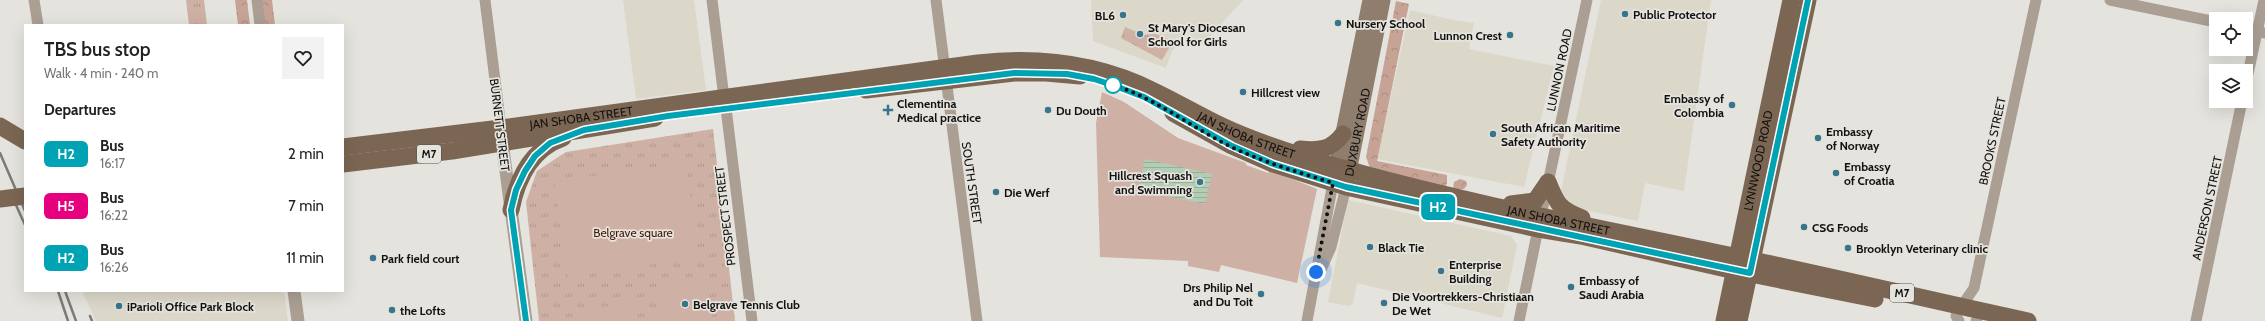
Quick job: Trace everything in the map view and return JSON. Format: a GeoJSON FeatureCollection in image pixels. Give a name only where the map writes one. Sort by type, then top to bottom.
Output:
{"type":"FeatureCollection","features":[{"type":"Feature","properties":{"kind":"main road","name":"DUXBURY ROAD"},"geometry":{"type":"LineString","coordinates":[[1343,168],[1343,134],[1370,0]]}},
{"type":"Feature","properties":{"kind":"main road","name":"DUXBURY ROAD"},"geometry":{"type":"LineString","coordinates":[[1340,185],[1383,0]]}},
{"type":"Feature","properties":{"kind":"main road","name":"LYNNWOOD ROAD"},"geometry":{"type":"LineString","coordinates":[[1739,321],[1743,265],[1791,0]]}},
{"type":"Feature","properties":{"kind":"main road","name":"LYNNWOOD ROAD"},"geometry":{"type":"LineString","coordinates":[[1724,321],[1743,265],[1808,0]]}},
{"type":"Feature","properties":{"kind":"main road","name":"JAN SHOBA STREET"},"geometry":{"type":"LineString","coordinates":[[344,164],[501,135],[944,74],[1022,59],[1085,66],[1152,90],[1223,126],[1278,148],[1343,168],[1491,205]]}},
{"type":"Feature","properties":{"kind":"main road","name":"JAN SHOBA STREET"},"geometry":{"type":"LineString","coordinates":[[944,74],[1030,72],[1062,74],[1094,79],[1144,97],[1232,146],[1273,164],[1340,185],[1540,222],[1602,229],[1743,265],[1959,314],[1979,318],[2028,321]]}},
{"type":"Feature","properties":{"kind":"main road","name":"JAN SHOBA STREET"},"geometry":{"type":"LineString","coordinates":[[344,147],[584,130],[725,103]]}},
{"type":"Feature","properties":{"kind":"main road"},"geometry":{"type":"LineString","coordinates":[[511,210],[519,180],[535,156],[550,143],[584,130]]}},
{"type":"Feature","properties":{"kind":"main road"},"geometry":{"type":"LineString","coordinates":[[1278,148],[1322,150],[1334,144],[1343,134]]}},
{"type":"Feature","properties":{"kind":"main road"},"geometry":{"type":"LineString","coordinates":[[1491,205],[1535,202],[1543,193],[1548,182]]}},
{"type":"Feature","properties":{"kind":"main road"},"geometry":{"type":"LineString","coordinates":[[1548,182],[1556,201],[1561,208],[1602,229]]}},
{"type":"Feature","properties":{"kind":"main road"},"geometry":{"type":"LineString","coordinates":[[0,199],[24,196]]}},
{"type":"Feature","properties":{"kind":"main road"},"geometry":{"type":"LineString","coordinates":[[1491,205],[1501,211],[1540,222]]}},
{"type":"Feature","properties":{"kind":"main road","name":"JAN SHOBA STREET"},"geometry":{"type":"LineString","coordinates":[[1540,222],[1581,236],[1743,265]]}},
{"type":"Feature","properties":{"kind":"street"},"geometry":{"type":"LineString","coordinates":[[34,0],[38,24]]}},
{"type":"Feature","properties":{"kind":"street"},"geometry":{"type":"LineString","coordinates":[[257,0],[260,24]]}},
{"type":"Feature","properties":{"kind":"street","name":"BURNETT STREET"},"geometry":{"type":"LineString","coordinates":[[485,0],[501,135],[526,321]]}},
{"type":"Feature","properties":{"kind":"street","name":"PROSPECT STREET"},"geometry":{"type":"LineString","coordinates":[[712,0],[752,321]]}},
{"type":"Feature","properties":{"kind":"street","name":"SOUTH STREET"},"geometry":{"type":"LineString","coordinates":[[936,0],[944,74],[977,321]]}},
{"type":"Feature","properties":{"kind":"street","name":"LUNNON ROAD"},"geometry":{"type":"LineString","coordinates":[[1519,321],[1587,0]]}},
{"type":"Feature","properties":{"kind":"street","name":"BROOKS STREET"},"geometry":{"type":"LineString","coordinates":[[1959,314],[1974,288],[2036,0]]}},
{"type":"Feature","properties":{"kind":"street"},"geometry":{"type":"LineString","coordinates":[[2110,0],[2209,21]]}},
{"type":"Feature","properties":{"kind":"street"},"geometry":{"type":"LineString","coordinates":[[2252,64],[2261,32],[2264,0]]}},
{"type":"Feature","properties":{"kind":"street","name":"ANDERSON STREET"},"geometry":{"type":"LineString","coordinates":[[2196,321],[2241,108]]}},
{"type":"Feature","properties":{"kind":"street","name":"DUXBURY ROAD"},"geometry":{"type":"LineString","coordinates":[[1307,321],[1314,283],[1331,247],[1340,185]]}},
{"type":"Feature","properties":{"kind":"street","name":"BROOKS STREET"},"geometry":{"type":"LineString","coordinates":[[1974,288],[1979,318]]}},
{"type":"Feature","properties":{"kind":"street"},"geometry":{"type":"LineString","coordinates":[[294,292],[298,321]]}},
{"type":"Feature","properties":{"kind":"shaded area"},"geometry":{"type":"Polygon","coordinates":[[[623,0],[694,0],[706,90],[636,99],[623,0]]]}},
{"type":"Feature","properties":{"kind":"shaded area","name":"St Mary's Diocesan School for Girls"},"geometry":{"type":"Polygon","coordinates":[[[1091,0],[1243,0],[1202,45],[1188,33],[1172,51],[1166,68],[1093,41],[1091,0]]]}},
{"type":"Feature","properties":{"kind":"shaded area"},"geometry":{"type":"Polygon","coordinates":[[[1601,0],[1711,0],[1684,191],[1645,183],[1638,221],[1565,206],[1560,196],[1601,0]]]}},
{"type":"Feature","properties":{"kind":"shaded area"},"geometry":{"type":"Polygon","coordinates":[[[1410,10],[1453,20],[1474,23],[1469,49],[1554,66],[1524,187],[1377,159],[1410,10]]]}},
{"type":"Feature","properties":{"kind":"shaded area"},"geometry":{"type":"Polygon","coordinates":[[[1145,159],[1212,174],[1205,204],[1138,190],[1145,159]]]}},
{"type":"Feature","properties":{"kind":"shaded area"},"geometry":{"type":"Polygon","coordinates":[[[1348,200],[1511,236],[1517,245],[1502,318],[1357,283],[1353,303],[1349,306],[1328,302],[1348,200]]]}},
{"type":"Feature","properties":{"kind":"shaded area"},"geometry":{"type":"Polygon","coordinates":[[[82,292],[284,292],[288,321],[96,321],[82,292]]]}},
{"type":"Feature","properties":{"kind":"green space"},"geometry":{"type":"Polygon","coordinates":[[[186,0],[204,0],[207,24],[189,24],[186,0]]]}},
{"type":"Feature","properties":{"kind":"green space"},"geometry":{"type":"Polygon","coordinates":[[[235,0],[247,0],[250,24],[238,24],[235,0]]]}},
{"type":"Feature","properties":{"kind":"green space"},"geometry":{"type":"Polygon","coordinates":[[[261,0],[272,0],[275,24],[264,24],[261,0]]]}},
{"type":"Feature","properties":{"kind":"green space"},"geometry":{"type":"Polygon","coordinates":[[[1396,1],[1409,4],[1377,161],[1447,175],[1447,183],[1444,190],[1370,168],[1366,157],[1396,1]]]}},
{"type":"Feature","properties":{"kind":"green space"},"geometry":{"type":"Polygon","coordinates":[[[1125,27],[1143,35],[1155,34],[1173,41],[1162,60],[1121,38],[1125,27]]]}},
{"type":"Feature","properties":{"kind":"green space","name":"Hillcrest Squash and Swimming"},"geometry":{"type":"Polygon","coordinates":[[[1102,92],[1124,102],[1178,138],[1246,163],[1246,165],[1268,173],[1270,170],[1317,189],[1297,283],[1221,265],[1219,272],[1188,266],[1188,261],[1100,257],[1096,123],[1102,92]]]}},
{"type":"Feature","properties":{"kind":"green space","name":"Belgrave square"},"geometry":{"type":"Polygon","coordinates":[[[713,129],[735,321],[539,321],[526,202],[537,171],[566,152],[713,129]]]}},
{"type":"Feature","properties":{"kind":"green space"},"geometry":{"type":"Polygon","coordinates":[[[685,162],[699,257],[568,277],[554,182],[685,162]]]}},
{"type":"Feature","properties":{"kind":"green space"},"geometry":{"type":"Polygon","coordinates":[[[1460,179],[1466,181],[1467,185],[1464,189],[1453,189],[1454,182],[1460,179]]]}},
{"type":"Feature","properties":{"kind":"green space","name":"Belgrave Tennis Club"},"geometry":{"type":"Polygon","coordinates":[[[707,279],[712,321],[662,321],[657,286],[707,279]]]}},
{"type":"Feature","properties":{"kind":"green space"},"geometry":{"type":"Polygon","coordinates":[[[633,303],[635,321],[584,321],[582,309],[633,303]]]}},
{"type":"Feature","properties":{"kind":"railway"},"geometry":{"type":"LineString","coordinates":[[0,153],[24,209]]}},
{"type":"Feature","properties":{"kind":"railway"},"geometry":{"type":"LineString","coordinates":[[16,205],[24,223]]}},
{"type":"Feature","properties":{"kind":"railway"},"geometry":{"type":"LineString","coordinates":[[58,292],[68,321]]}},
{"type":"Feature","properties":{"kind":"railway"},"geometry":{"type":"LineString","coordinates":[[65,292],[76,321]]}},
{"type":"Feature","properties":{"kind":"railway"},"geometry":{"type":"LineString","coordinates":[[90,316],[92,321]]}},
{"type":"Feature","properties":{"kind":"bus line","name":"H2"},"geometry":{"type":"LineString","coordinates":[[526,321],[511,210],[519,180],[535,156],[550,143],[584,130],[668,116],[896,86],[1014,73],[1067,74],[1094,79],[1118,87],[1144,97],[1217,139],[1273,164],[1346,187],[1750,273],[1808,0]]}},
{"type":"Feature","properties":{"kind":"place","name":"Public Protector"},"geometry":{"type":"Point","coordinates":[1625,14]}},
{"type":"Feature","properties":{"kind":"place","name":"BL6"},"geometry":{"type":"Point","coordinates":[1123,15]}},
{"type":"Feature","properties":{"kind":"place","name":"Nursery School"},"geometry":{"type":"Point","coordinates":[1338,23]}},
{"type":"Feature","properties":{"kind":"place","name":"St Mary's Diocesan School for Girls"},"geometry":{"type":"Point","coordinates":[1140,34]}},
{"type":"Feature","properties":{"kind":"place","name":"Lunnon Crest"},"geometry":{"type":"Point","coordinates":[1510,35]}},
{"type":"Feature","properties":{"kind":"place","name":"Hillcrest view"},"geometry":{"type":"Point","coordinates":[1243,92]}},
{"type":"Feature","properties":{"kind":"place","name":"Embassy of Colombia"},"geometry":{"type":"Point","coordinates":[1732,105]}},
{"type":"Feature","properties":{"kind":"place","name":"Clementina Medical practice"},"geometry":{"type":"Point","coordinates":[888,110]}},
{"type":"Feature","properties":{"kind":"place","name":"Du Douth"},"geometry":{"type":"Point","coordinates":[1048,110]}},
{"type":"Feature","properties":{"kind":"place","name":"South African Maritime Safety Authority"},"geometry":{"type":"Point","coordinates":[1493,134]}},
{"type":"Feature","properties":{"kind":"place","name":"Embassy of Norway"},"geometry":{"type":"Point","coordinates":[1818,138]}},
{"type":"Feature","properties":{"kind":"place","name":"Embassy of Croatia"},"geometry":{"type":"Point","coordinates":[1836,173]}},
{"type":"Feature","properties":{"kind":"place","name":"Hillcrest Squash and Swimming"},"geometry":{"type":"Point","coordinates":[1200,182]}},
{"type":"Feature","properties":{"kind":"place","name":"Die Werf"},"geometry":{"type":"Point","coordinates":[996,192]}},
{"type":"Feature","properties":{"kind":"place","name":"CSG Foods"},"geometry":{"type":"Point","coordinates":[1804,227]}},
{"type":"Feature","properties":{"kind":"place","name":"Black Tie"},"geometry":{"type":"Point","coordinates":[1370,247]}},
{"type":"Feature","properties":{"kind":"place","name":"Brooklyn Veterinary clinic"},"geometry":{"type":"Point","coordinates":[1848,248]}},
{"type":"Feature","properties":{"kind":"place","name":"Park field court"},"geometry":{"type":"Point","coordinates":[373,258]}},
{"type":"Feature","properties":{"kind":"place","name":"Enterprise Building"},"geometry":{"type":"Point","coordinates":[1441,271]}},
{"type":"Feature","properties":{"kind":"place","name":"Embassy of Saudi Arabia"},"geometry":{"type":"Point","coordinates":[1571,287]}},
{"type":"Feature","properties":{"kind":"place","name":"Drs Philip Nel and Du Toit"},"geometry":{"type":"Point","coordinates":[1261,294]}},
{"type":"Feature","properties":{"kind":"place","name":"Die Voortrekkers-Christiaan De Wet"},"geometry":{"type":"Point","coordinates":[1384,303]}},
{"type":"Feature","properties":{"kind":"place","name":"Belgrave Tennis Club"},"geometry":{"type":"Point","coordinates":[685,304]}},
{"type":"Feature","properties":{"kind":"place","name":"iParioli Office Park Block"},"geometry":{"type":"Point","coordinates":[119,306]}},
{"type":"Feature","properties":{"kind":"place","name":"the Lofts"},"geometry":{"type":"Point","coordinates":[392,310]}},
{"type":"Feature","properties":{"kind":"route"},"geometry":{"type":"LineString","coordinates":[[1113,85],[1144,97],[1232,146],[1273,164],[1333,183],[1316,272]]}}]}
